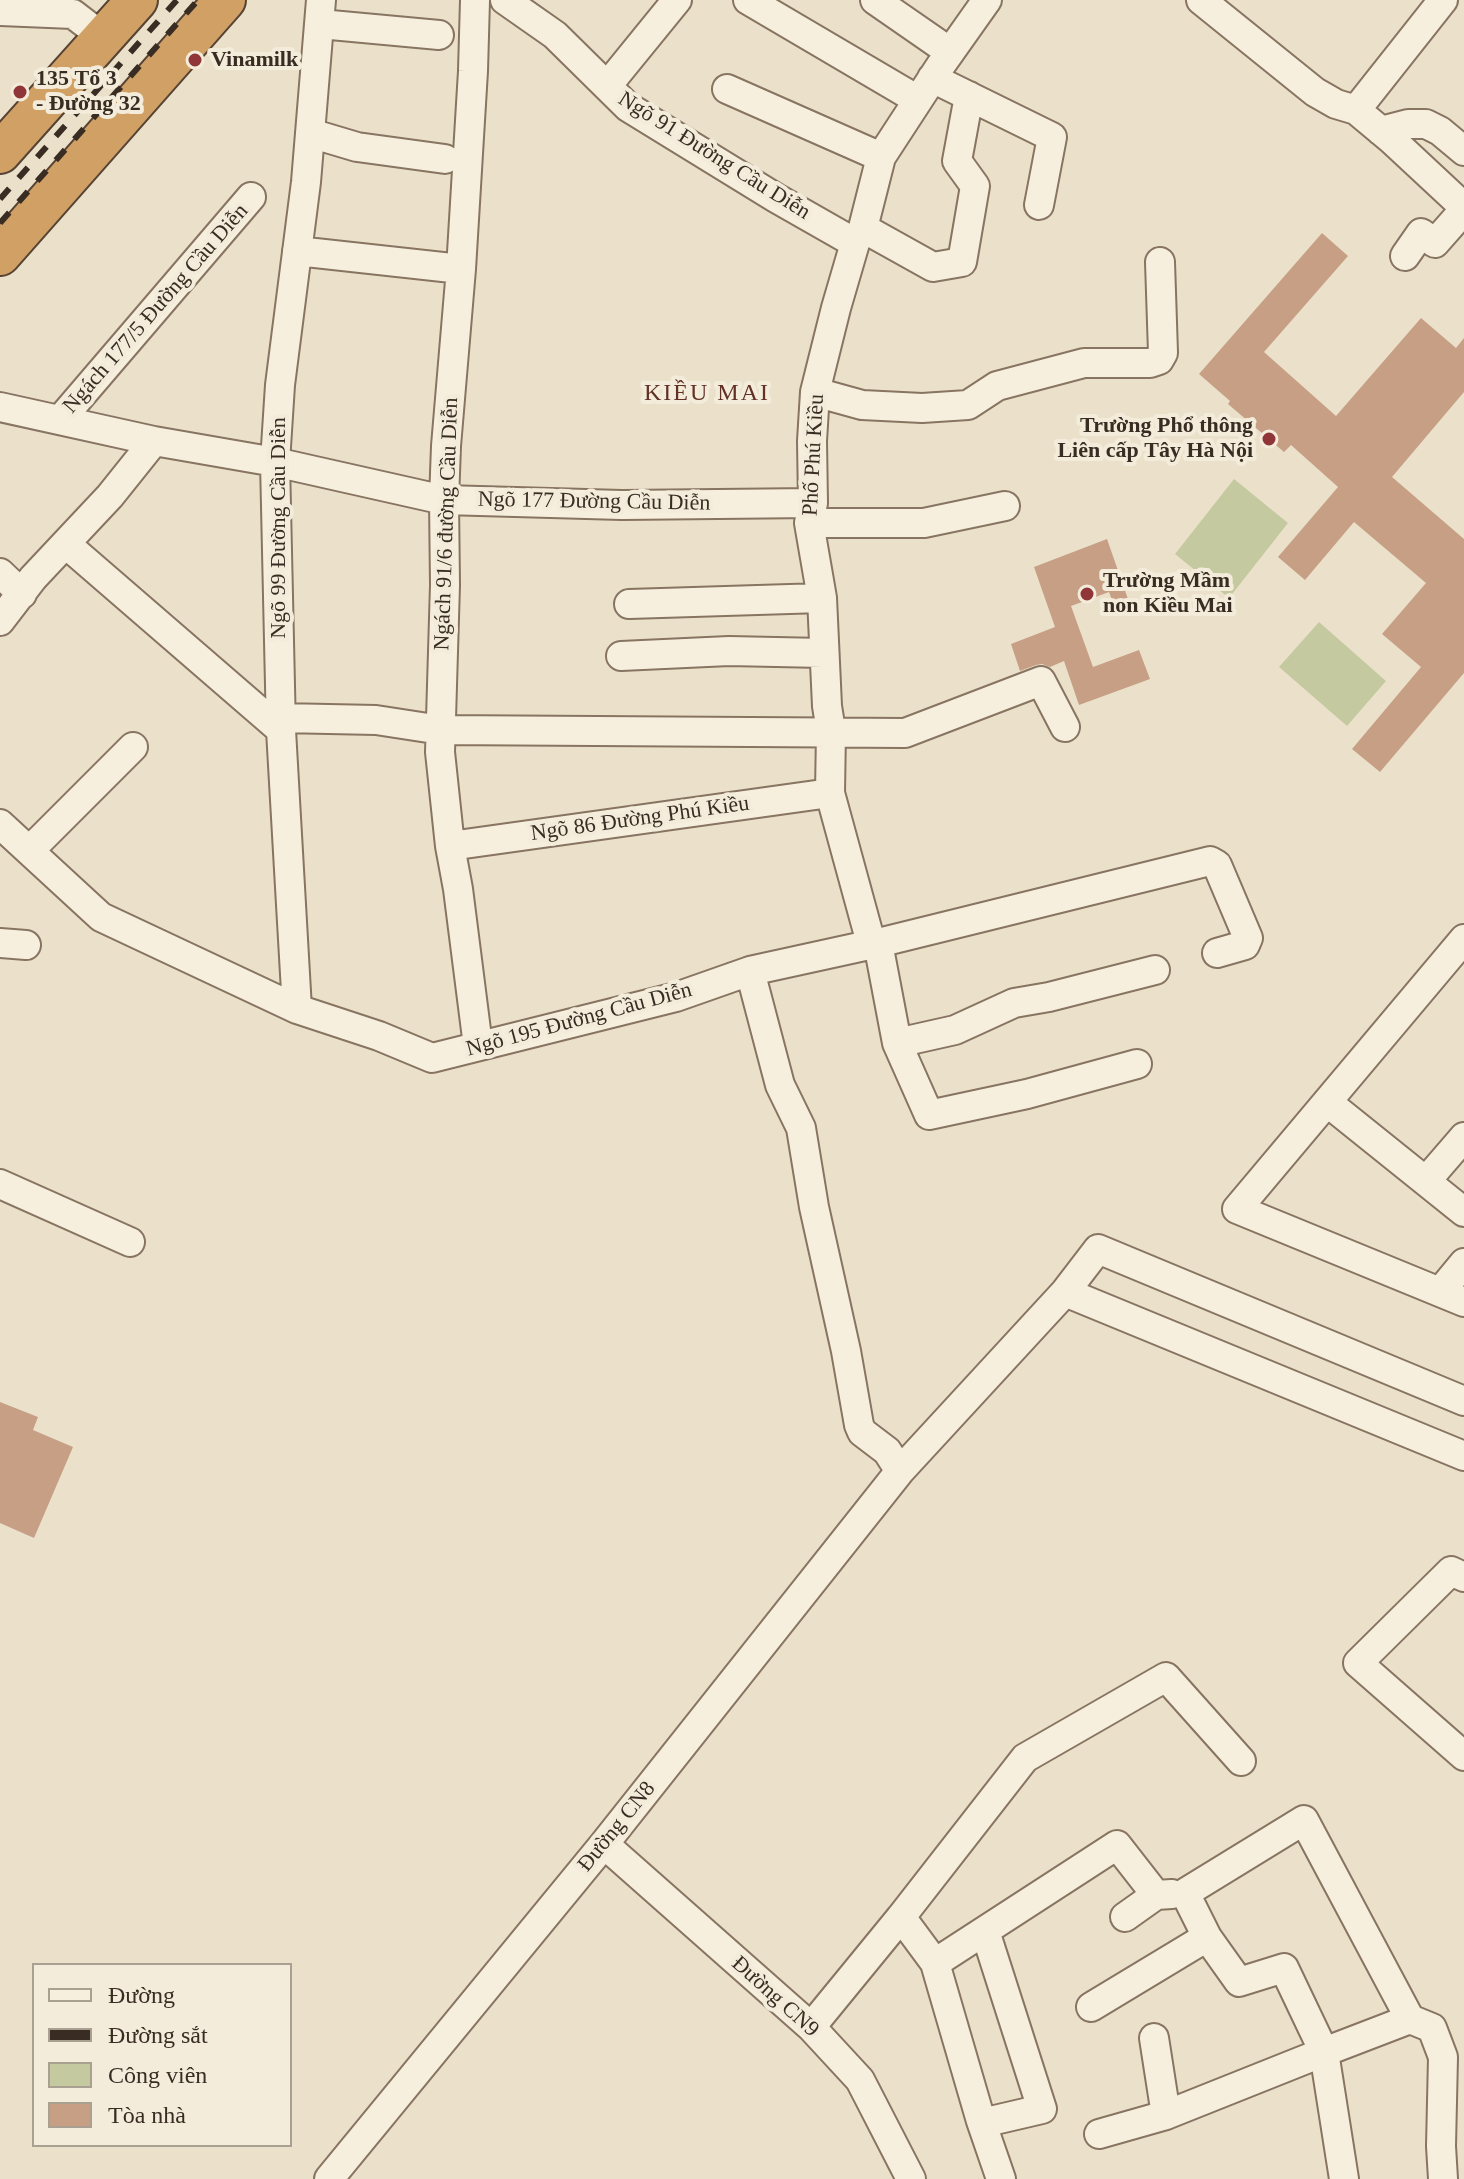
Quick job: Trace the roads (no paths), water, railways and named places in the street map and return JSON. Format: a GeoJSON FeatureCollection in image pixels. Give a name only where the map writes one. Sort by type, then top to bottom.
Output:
{"type":"FeatureCollection","features":[{"type":"Feature","properties":{"kind":"highway"},"geometry":{"type":"LineString","coordinates":[[0,153],[137,0]]}},
{"type":"Feature","properties":{"kind":"highway"},"geometry":{"type":"LineString","coordinates":[[0,255],[225,0]]}},
{"type":"Feature","properties":{"kind":"street","name":"Ngách 91/6 đường Cầu Diễn"},"geometry":{"type":"LineString","coordinates":[[475,0],[461,269],[446,446],[440,752],[478,1046]]}},
{"type":"Feature","properties":{"kind":"street","name":"Ngõ 91 Đường Cầu Diễn"},"geometry":{"type":"LineString","coordinates":[[505,0],[555,35],[628,107],[776,198],[933,267],[962,262],[975,186],[957,161],[969,96]]}},
{"type":"Feature","properties":{"kind":"street"},"geometry":{"type":"LineString","coordinates":[[607,86],[677,0]]}},
{"type":"Feature","properties":{"kind":"street"},"geometry":{"type":"LineString","coordinates":[[748,0],[925,89],[969,96],[1052,137],[1039,205]]}},
{"type":"Feature","properties":{"kind":"street"},"geometry":{"type":"LineString","coordinates":[[875,0],[950,52]]}},
{"type":"Feature","properties":{"kind":"street"},"geometry":{"type":"LineString","coordinates":[[1201,0],[1315,92],[1336,104],[1356,110],[1464,209],[1435,243],[1421,233],[1405,256]]}},
{"type":"Feature","properties":{"kind":"street"},"geometry":{"type":"LineString","coordinates":[[1356,110],[1443,0]]}},
{"type":"Feature","properties":{"kind":"street","name":"Phố Phú Kiều"},"geometry":{"type":"LineString","coordinates":[[981,2],[881,157],[836,308],[815,392],[811,513],[822,598],[823,653],[831,731],[830,793],[875,943],[897,1043],[929,1115],[1027,1094],[1137,1064]]}},
{"type":"Feature","properties":{"kind":"street"},"geometry":{"type":"LineString","coordinates":[[0,11],[73,14],[103,37]]}},
{"type":"Feature","properties":{"kind":"street"},"geometry":{"type":"LineString","coordinates":[[320,12],[439,35]]}},
{"type":"Feature","properties":{"kind":"street","name":"Ngõ 99 Đường Cầu Diễn"},"geometry":{"type":"LineString","coordinates":[[297,1009],[281,724],[275,462],[280,385],[310,133],[320,12]]}},
{"type":"Feature","properties":{"kind":"street"},"geometry":{"type":"LineString","coordinates":[[727,89],[881,157]]}},
{"type":"Feature","properties":{"kind":"street"},"geometry":{"type":"LineString","coordinates":[[1381,131],[1408,124],[1426,124],[1440,131],[1464,151]]}},
{"type":"Feature","properties":{"kind":"street"},"geometry":{"type":"LineString","coordinates":[[310,133],[357,147],[445,159]]}},
{"type":"Feature","properties":{"kind":"street","name":"Ngách 177/5 Đường Cầu Diễn"},"geometry":{"type":"LineString","coordinates":[[60,420],[251,197]]}},
{"type":"Feature","properties":{"kind":"street"},"geometry":{"type":"LineString","coordinates":[[297,251],[461,269]]}},
{"type":"Feature","properties":{"kind":"street"},"geometry":{"type":"LineString","coordinates":[[815,392],[862,405],[922,408],[968,405],[997,386],[1084,363],[1150,363],[1159,360],[1163,353],[1160,262]]}},
{"type":"Feature","properties":{"kind":"street","name":"Ngõ 177 Đường Cầu Diễn"},"geometry":{"type":"LineString","coordinates":[[0,407],[154,441],[275,462],[444,500],[811,513],[924,523],[1005,506]]}},
{"type":"Feature","properties":{"kind":"street"},"geometry":{"type":"LineString","coordinates":[[0,621],[33,578],[110,496],[154,441]]}},
{"type":"Feature","properties":{"kind":"street"},"geometry":{"type":"LineString","coordinates":[[66,544],[281,724],[376,720],[441,730],[905,733],[1041,681],[1065,727]]}},
{"type":"Feature","properties":{"kind":"street"},"geometry":{"type":"LineString","coordinates":[[0,573],[22,594]]}},
{"type":"Feature","properties":{"kind":"street"},"geometry":{"type":"LineString","coordinates":[[629,604],[822,598]]}},
{"type":"Feature","properties":{"kind":"street"},"geometry":{"type":"LineString","coordinates":[[621,656],[729,651],[823,653]]}},
{"type":"Feature","properties":{"kind":"street"},"geometry":{"type":"LineString","coordinates":[[30,850],[133,747]]}},
{"type":"Feature","properties":{"kind":"street","name":"Ngõ 86 Đường Phú Kiều"},"geometry":{"type":"LineString","coordinates":[[450,846],[830,793]]}},
{"type":"Feature","properties":{"kind":"street","name":"Ngõ 195 Đường Cầu Diễn"},"geometry":{"type":"LineString","coordinates":[[0,824],[101,917],[297,1009],[379,1036],[432,1058],[676,997],[750,971],[1210,861],[1217,865],[1248,938],[1245,945],[1217,953]]}},
{"type":"Feature","properties":{"kind":"street"},"geometry":{"type":"LineString","coordinates":[[1464,939],[1237,1209],[1452,1297],[1464,1263]]}},
{"type":"Feature","properties":{"kind":"street"},"geometry":{"type":"LineString","coordinates":[[897,1043],[955,1030],[1014,1003],[1155,970]]}},
{"type":"Feature","properties":{"kind":"street"},"geometry":{"type":"LineString","coordinates":[[750,971],[780,1085],[801,1128],[812,1198],[859,1425],[862,1432],[887,1451],[900,1471]]}},
{"type":"Feature","properties":{"kind":"street"},"geometry":{"type":"LineString","coordinates":[[1327,1102],[1464,1212]]}},
{"type":"Feature","properties":{"kind":"street"},"geometry":{"type":"LineString","coordinates":[[1426,1181],[1464,1137]]}},
{"type":"Feature","properties":{"kind":"street"},"geometry":{"type":"LineString","coordinates":[[0,1184],[130,1242]]}},
{"type":"Feature","properties":{"kind":"street","name":"Đường CN8"},"geometry":{"type":"LineString","coordinates":[[329,2179],[604,1844],[900,1471],[1065,1292],[1098,1249],[1464,1401]]}},
{"type":"Feature","properties":{"kind":"street"},"geometry":{"type":"LineString","coordinates":[[1065,1292],[1464,1456]]}},
{"type":"Feature","properties":{"kind":"street"},"geometry":{"type":"LineString","coordinates":[[1464,1577],[1451,1571],[1358,1663],[1464,1756]]}},
{"type":"Feature","properties":{"kind":"street"},"geometry":{"type":"LineString","coordinates":[[811,2027],[1025,1758],[1166,1677],[1241,1761]]}},
{"type":"Feature","properties":{"kind":"street"},"geometry":{"type":"LineString","coordinates":[[1125,1917],[1156,1895],[1185,1893],[1304,1820],[1410,2019],[1432,2028],[1443,2057],[1443,2179]]}},
{"type":"Feature","properties":{"kind":"street","name":"Đường CN9"},"geometry":{"type":"LineString","coordinates":[[604,1844],[811,2027],[860,2080],[911,2179]]}},
{"type":"Feature","properties":{"kind":"street"},"geometry":{"type":"LineString","coordinates":[[935,1963],[1117,1845],[1156,1895]]}},
{"type":"Feature","properties":{"kind":"street"},"geometry":{"type":"LineString","coordinates":[[1185,1893],[1207,1937],[1239,1982],[1284,1968],[1324,2052],[1344,2179]]}},
{"type":"Feature","properties":{"kind":"street"},"geometry":{"type":"LineString","coordinates":[[901,1917],[935,1963],[1001,2179]]}},
{"type":"Feature","properties":{"kind":"street"},"geometry":{"type":"LineString","coordinates":[[982,2123],[1042,2109],[985,1931]]}},
{"type":"Feature","properties":{"kind":"street"},"geometry":{"type":"LineString","coordinates":[[1091,2007],[1207,1937]]}},
{"type":"Feature","properties":{"kind":"street"},"geometry":{"type":"LineString","coordinates":[[1099,2134],[1166,2115],[1410,2019]]}},
{"type":"Feature","properties":{"kind":"street"},"geometry":{"type":"LineString","coordinates":[[1154,2038],[1166,2115]]}},
{"type":"Feature","properties":{"kind":"railway"},"geometry":{"type":"LineString","coordinates":[[0,199],[177,0]]}},
{"type":"Feature","properties":{"kind":"railway"},"geometry":{"type":"LineString","coordinates":[[0,223],[198,0]]}},
{"type":"Feature","properties":{"kind":"place","name":"Vinamilk"},"geometry":{"type":"Point","coordinates":[195,60]}},
{"type":"Feature","properties":{"kind":"place","name":"135 Tổ 3 - Đường 32"},"geometry":{"type":"Point","coordinates":[20,92]}},
{"type":"Feature","properties":{"kind":"place","name":"Trường Phổ thông Liên cấp Tây Hà Nội"},"geometry":{"type":"Point","coordinates":[1269,439]}},
{"type":"Feature","properties":{"kind":"place","name":"Trường Mầm non Kiều Mai"},"geometry":{"type":"Point","coordinates":[1087,594]}},
{"type":"Feature","properties":{"kind":"district","name":"KIỀU MAI"},"geometry":{"type":"Point","coordinates":[707,394]}}]}
